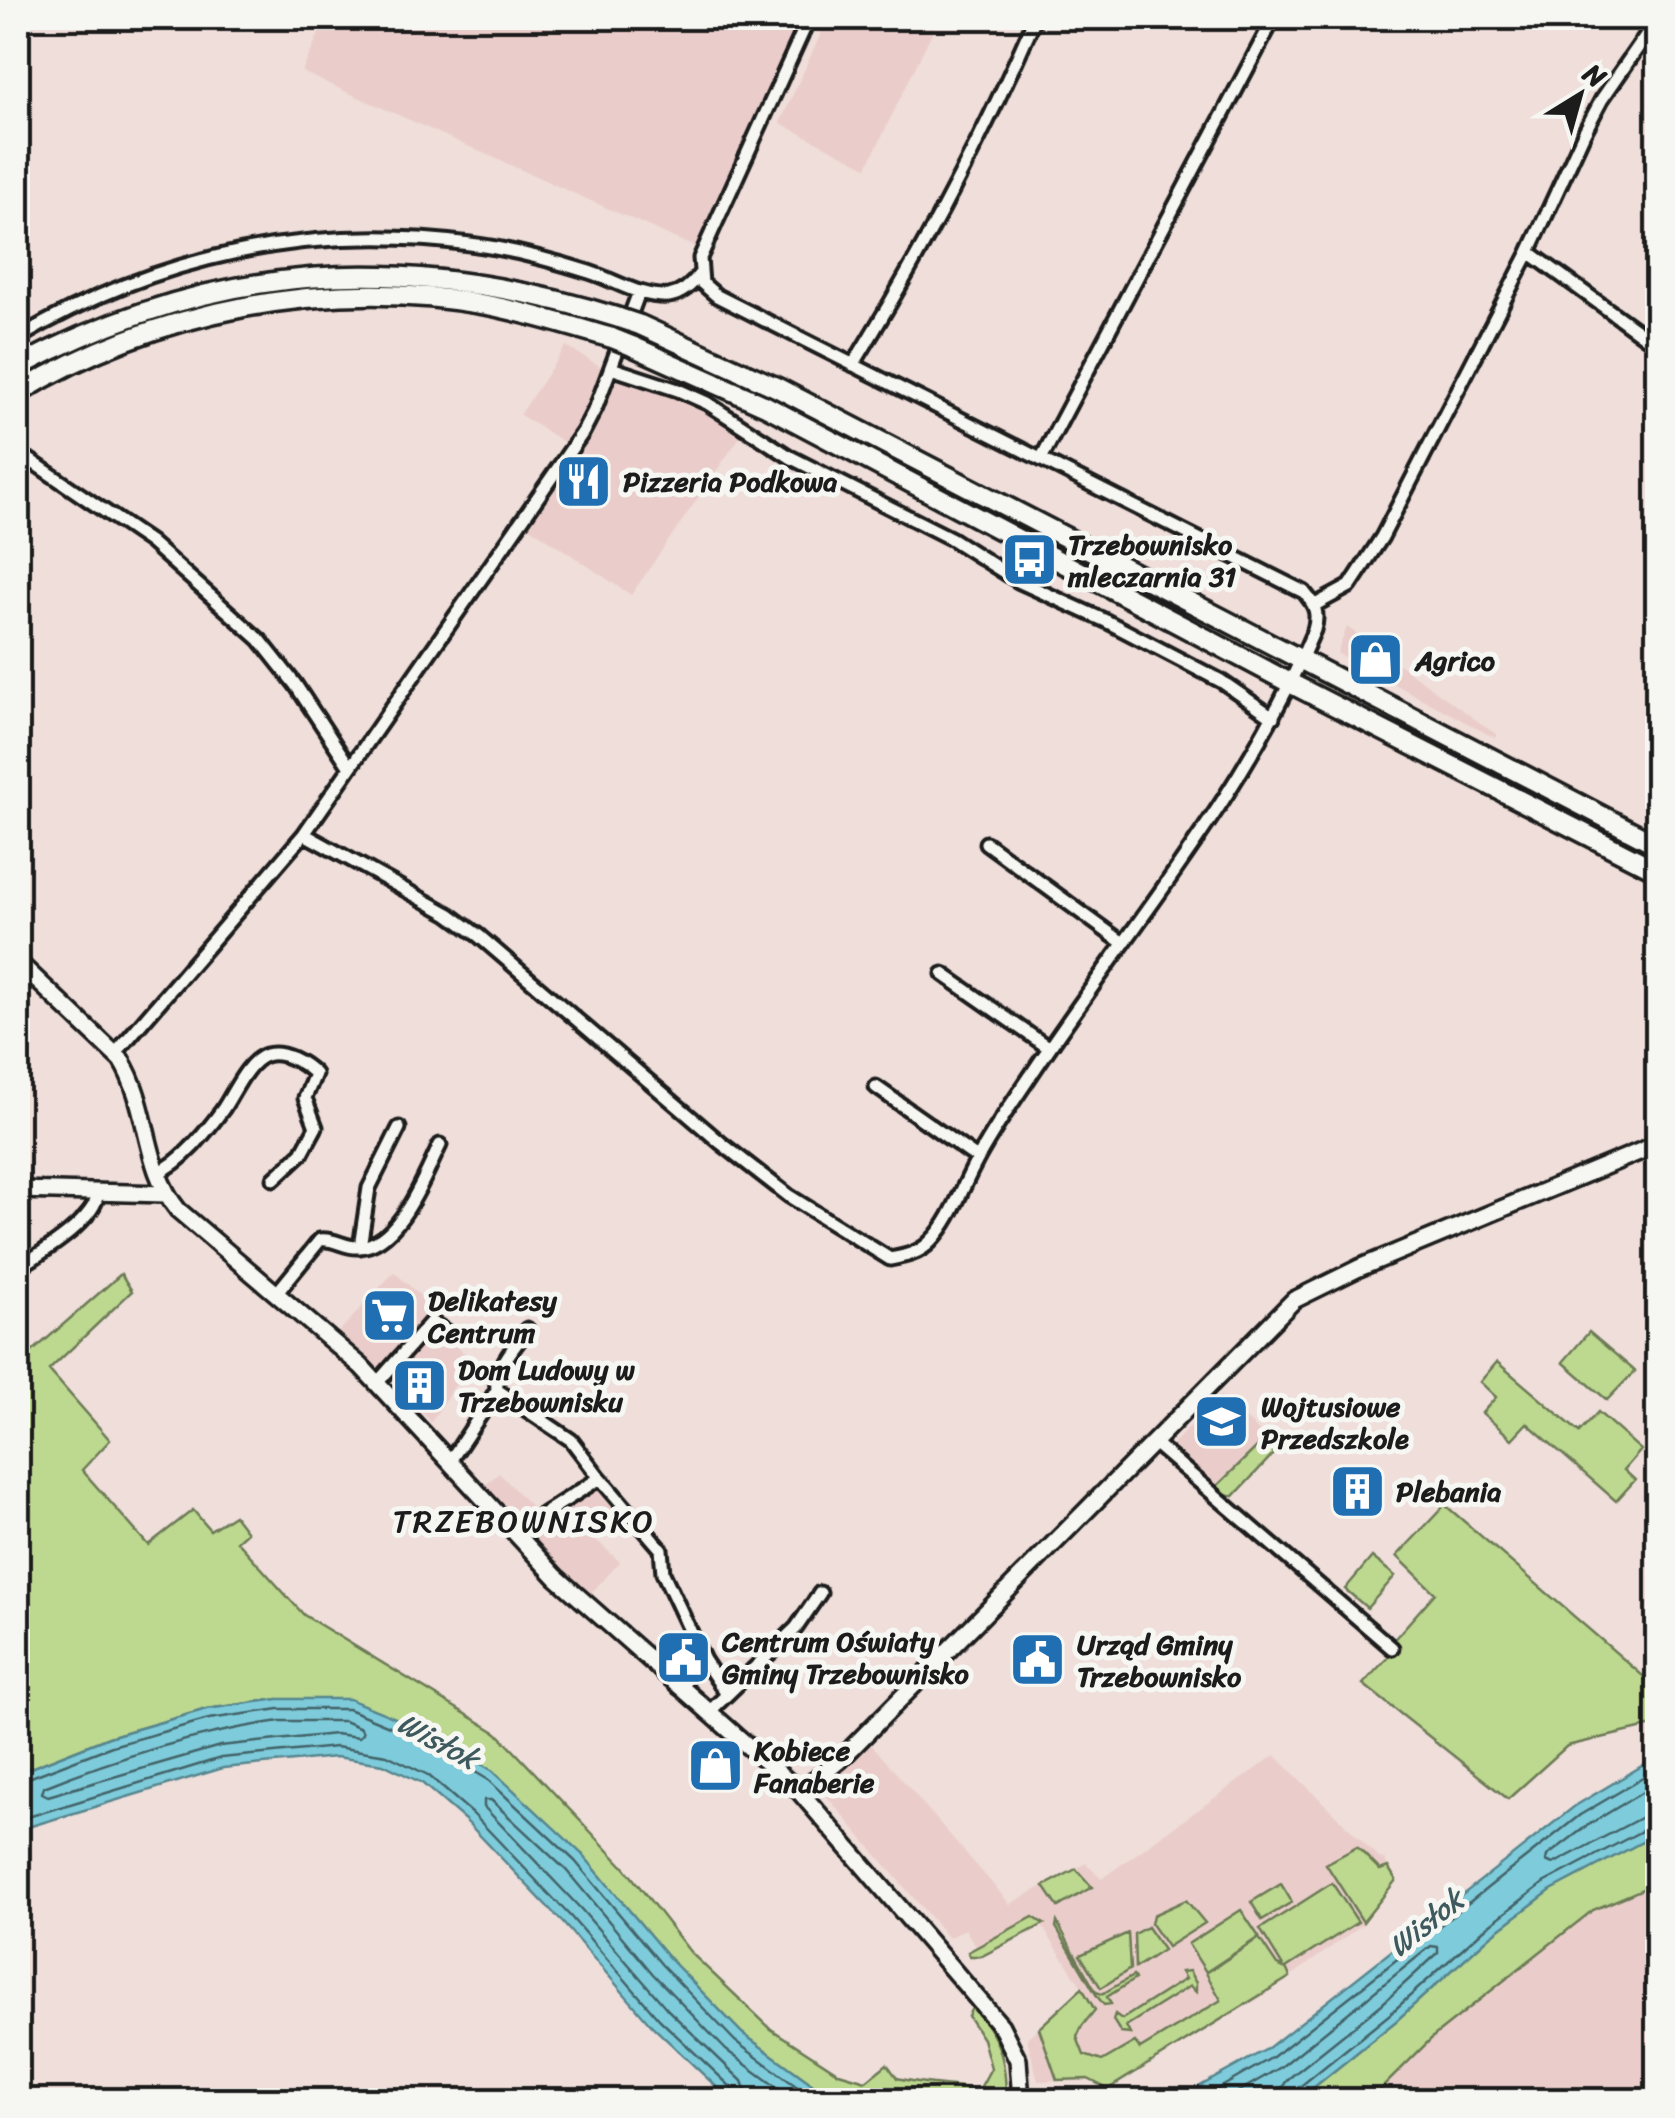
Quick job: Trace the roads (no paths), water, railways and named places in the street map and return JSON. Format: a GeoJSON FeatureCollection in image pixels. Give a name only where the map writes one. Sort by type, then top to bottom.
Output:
{"type":"FeatureCollection","features":[{"type":"Feature","properties":{"kind":"main road"},"geometry":{"type":"LineString","coordinates":[[18,367],[78,337],[161,305],[307,277],[384,274],[464,280],[560,299],[640,326],[778,388],[1658,845]]}},
{"type":"Feature","properties":{"kind":"main road"},"geometry":{"type":"LineString","coordinates":[[18,393],[94,352],[169,325],[262,305],[314,298],[434,299],[544,318],[612,338],[766,406],[1290,683],[1658,870]]}},
{"type":"Feature","properties":{"kind":"street"},"geometry":{"type":"LineString","coordinates":[[18,338],[76,306],[171,267],[233,251],[312,240],[422,238],[489,246],[594,273],[639,292],[671,296],[692,285],[699,275],[700,258],[808,18]]}},
{"type":"Feature","properties":{"kind":"street"},"geometry":{"type":"LineString","coordinates":[[854,365],[965,169],[1035,18]]}},
{"type":"Feature","properties":{"kind":"street"},"geometry":{"type":"LineString","coordinates":[[1040,459],[1274,18]]}},
{"type":"Feature","properties":{"kind":"street"},"geometry":{"type":"LineString","coordinates":[[1315,605],[1350,586],[1382,537],[1529,252],[1602,99],[1658,18]]}},
{"type":"Feature","properties":{"kind":"street"},"geometry":{"type":"LineString","coordinates":[[1529,252],[1658,346]]}},
{"type":"Feature","properties":{"kind":"street"},"geometry":{"type":"LineString","coordinates":[[304,834],[448,914],[479,936],[789,1196],[890,1259],[913,1254],[931,1242],[977,1158],[1049,1048],[1211,822],[1274,717],[1301,661],[1317,618],[1315,605],[1304,592],[709,292],[699,275]]}},
{"type":"Feature","properties":{"kind":"street"},"geometry":{"type":"LineString","coordinates":[[116,1054],[304,834],[583,432],[639,292]]}},
{"type":"Feature","properties":{"kind":"street"},"geometry":{"type":"LineString","coordinates":[[611,368],[707,403],[790,457],[952,539],[1018,581],[1106,620],[1221,680],[1274,717]]}},
{"type":"Feature","properties":{"kind":"street"},"geometry":{"type":"LineString","coordinates":[[18,452],[150,542],[260,640],[295,684],[349,766]]}},
{"type":"Feature","properties":{"kind":"street"},"geometry":{"type":"LineString","coordinates":[[986,843],[1123,944]]}},
{"type":"Feature","properties":{"kind":"street"},"geometry":{"type":"LineString","coordinates":[[18,962],[116,1054],[131,1082],[156,1173],[166,1194],[198,1229],[378,1382],[556,1576],[800,1792],[1001,2026],[1018,2060],[1021,2100]]}},
{"type":"Feature","properties":{"kind":"street"},"geometry":{"type":"LineString","coordinates":[[943,974],[1049,1048]]}},
{"type":"Feature","properties":{"kind":"street"},"geometry":{"type":"LineString","coordinates":[[156,1173],[168,1168],[212,1124],[258,1059],[275,1054],[286,1056],[316,1074],[306,1098],[316,1126],[302,1153],[274,1179]]}},
{"type":"Feature","properties":{"kind":"street"},"geometry":{"type":"LineString","coordinates":[[876,1087],[977,1158]]}},
{"type":"Feature","properties":{"kind":"street"},"geometry":{"type":"LineString","coordinates":[[360,1247],[369,1188],[398,1128]]}},
{"type":"Feature","properties":{"kind":"street"},"geometry":{"type":"LineString","coordinates":[[800,1792],[840,1760],[1285,1308],[1308,1291],[1658,1144]]}},
{"type":"Feature","properties":{"kind":"street"},"geometry":{"type":"LineString","coordinates":[[276,1294],[320,1240],[360,1247],[384,1239],[396,1225],[440,1145]]}},
{"type":"Feature","properties":{"kind":"street"},"geometry":{"type":"LineString","coordinates":[[18,1190],[166,1194]]}},
{"type":"Feature","properties":{"kind":"street"},"geometry":{"type":"LineString","coordinates":[[18,1268],[93,1209],[98,1193]]}},
{"type":"Feature","properties":{"kind":"street"},"geometry":{"type":"LineString","coordinates":[[378,1382],[431,1322],[454,1336]]}},
{"type":"Feature","properties":{"kind":"street"},"geometry":{"type":"LineString","coordinates":[[527,1330],[503,1365],[496,1381],[498,1390],[572,1440],[661,1549],[663,1572],[704,1660],[726,1694]]}},
{"type":"Feature","properties":{"kind":"street"},"geometry":{"type":"LineString","coordinates":[[450,1461],[498,1390]]}},
{"type":"Feature","properties":{"kind":"street"},"geometry":{"type":"LineString","coordinates":[[1153,1442],[1392,1648]]}},
{"type":"Feature","properties":{"kind":"street"},"geometry":{"type":"LineString","coordinates":[[514,1533],[600,1478]]}},
{"type":"Feature","properties":{"kind":"street"},"geometry":{"type":"LineString","coordinates":[[708,1713],[796,1628],[820,1594]]}},
{"type":"Feature","properties":{"kind":"street"},"geometry":{"type":"LineString","coordinates":[[680,1688],[704,1660]]}},
{"type":"Feature","properties":{"kind":"water","name":"Wisłok"},"geometry":{"type":"Polygon","coordinates":[[[278,1699],[349,1699],[420,1728],[493,1771],[582,1854],[670,1959],[742,2033],[834,2100],[732,2100],[726,2096],[652,2026],[564,1924],[466,1821],[422,1783],[383,1764],[336,1757],[223,1768],[18,1830],[18,1773],[109,1737],[207,1709],[278,1699]]]}},
{"type":"Feature","properties":{"kind":"water"},"geometry":{"type":"Polygon","coordinates":[[[1657,1757],[1657,1834],[1551,1890],[1490,1936],[1396,2021],[1298,2100],[1175,2100],[1267,2049],[1575,1806],[1657,1757]]]}},
{"type":"Feature","properties":{"kind":"place","name":"Pizzeria Podkowa"},"geometry":{"type":"Point","coordinates":[584,481]}},
{"type":"Feature","properties":{"kind":"place","name":"Trzebownisko mleczarnia 31"},"geometry":{"type":"Point","coordinates":[1029,560]}},
{"type":"Feature","properties":{"kind":"place","name":"Agrico"},"geometry":{"type":"Point","coordinates":[1376,660]}},
{"type":"Feature","properties":{"kind":"place","name":"Delikatesy Centrum"},"geometry":{"type":"Point","coordinates":[389,1316]}},
{"type":"Feature","properties":{"kind":"place","name":"Dom Ludowy w Trzebownisku"},"geometry":{"type":"Point","coordinates":[419,1385]}},
{"type":"Feature","properties":{"kind":"place","name":"Wojtusiowe Przedszkole"},"geometry":{"type":"Point","coordinates":[1222,1422]}},
{"type":"Feature","properties":{"kind":"place","name":"Plebania"},"geometry":{"type":"Point","coordinates":[1357,1491]}},
{"type":"Feature","properties":{"kind":"place","name":"Centrum Oświaty Gminy Trzebownisko"},"geometry":{"type":"Point","coordinates":[683,1657]}},
{"type":"Feature","properties":{"kind":"place","name":"Urząd Gminy Trzebownisko"},"geometry":{"type":"Point","coordinates":[1038,1660]}},
{"type":"Feature","properties":{"kind":"place","name":"Kobiece Fanaberie"},"geometry":{"type":"Point","coordinates":[715,1766]}},
{"type":"Feature","properties":{"kind":"district","name":"TRZEBOWNISKO"},"geometry":{"type":"Point","coordinates":[524,1521]}}]}
